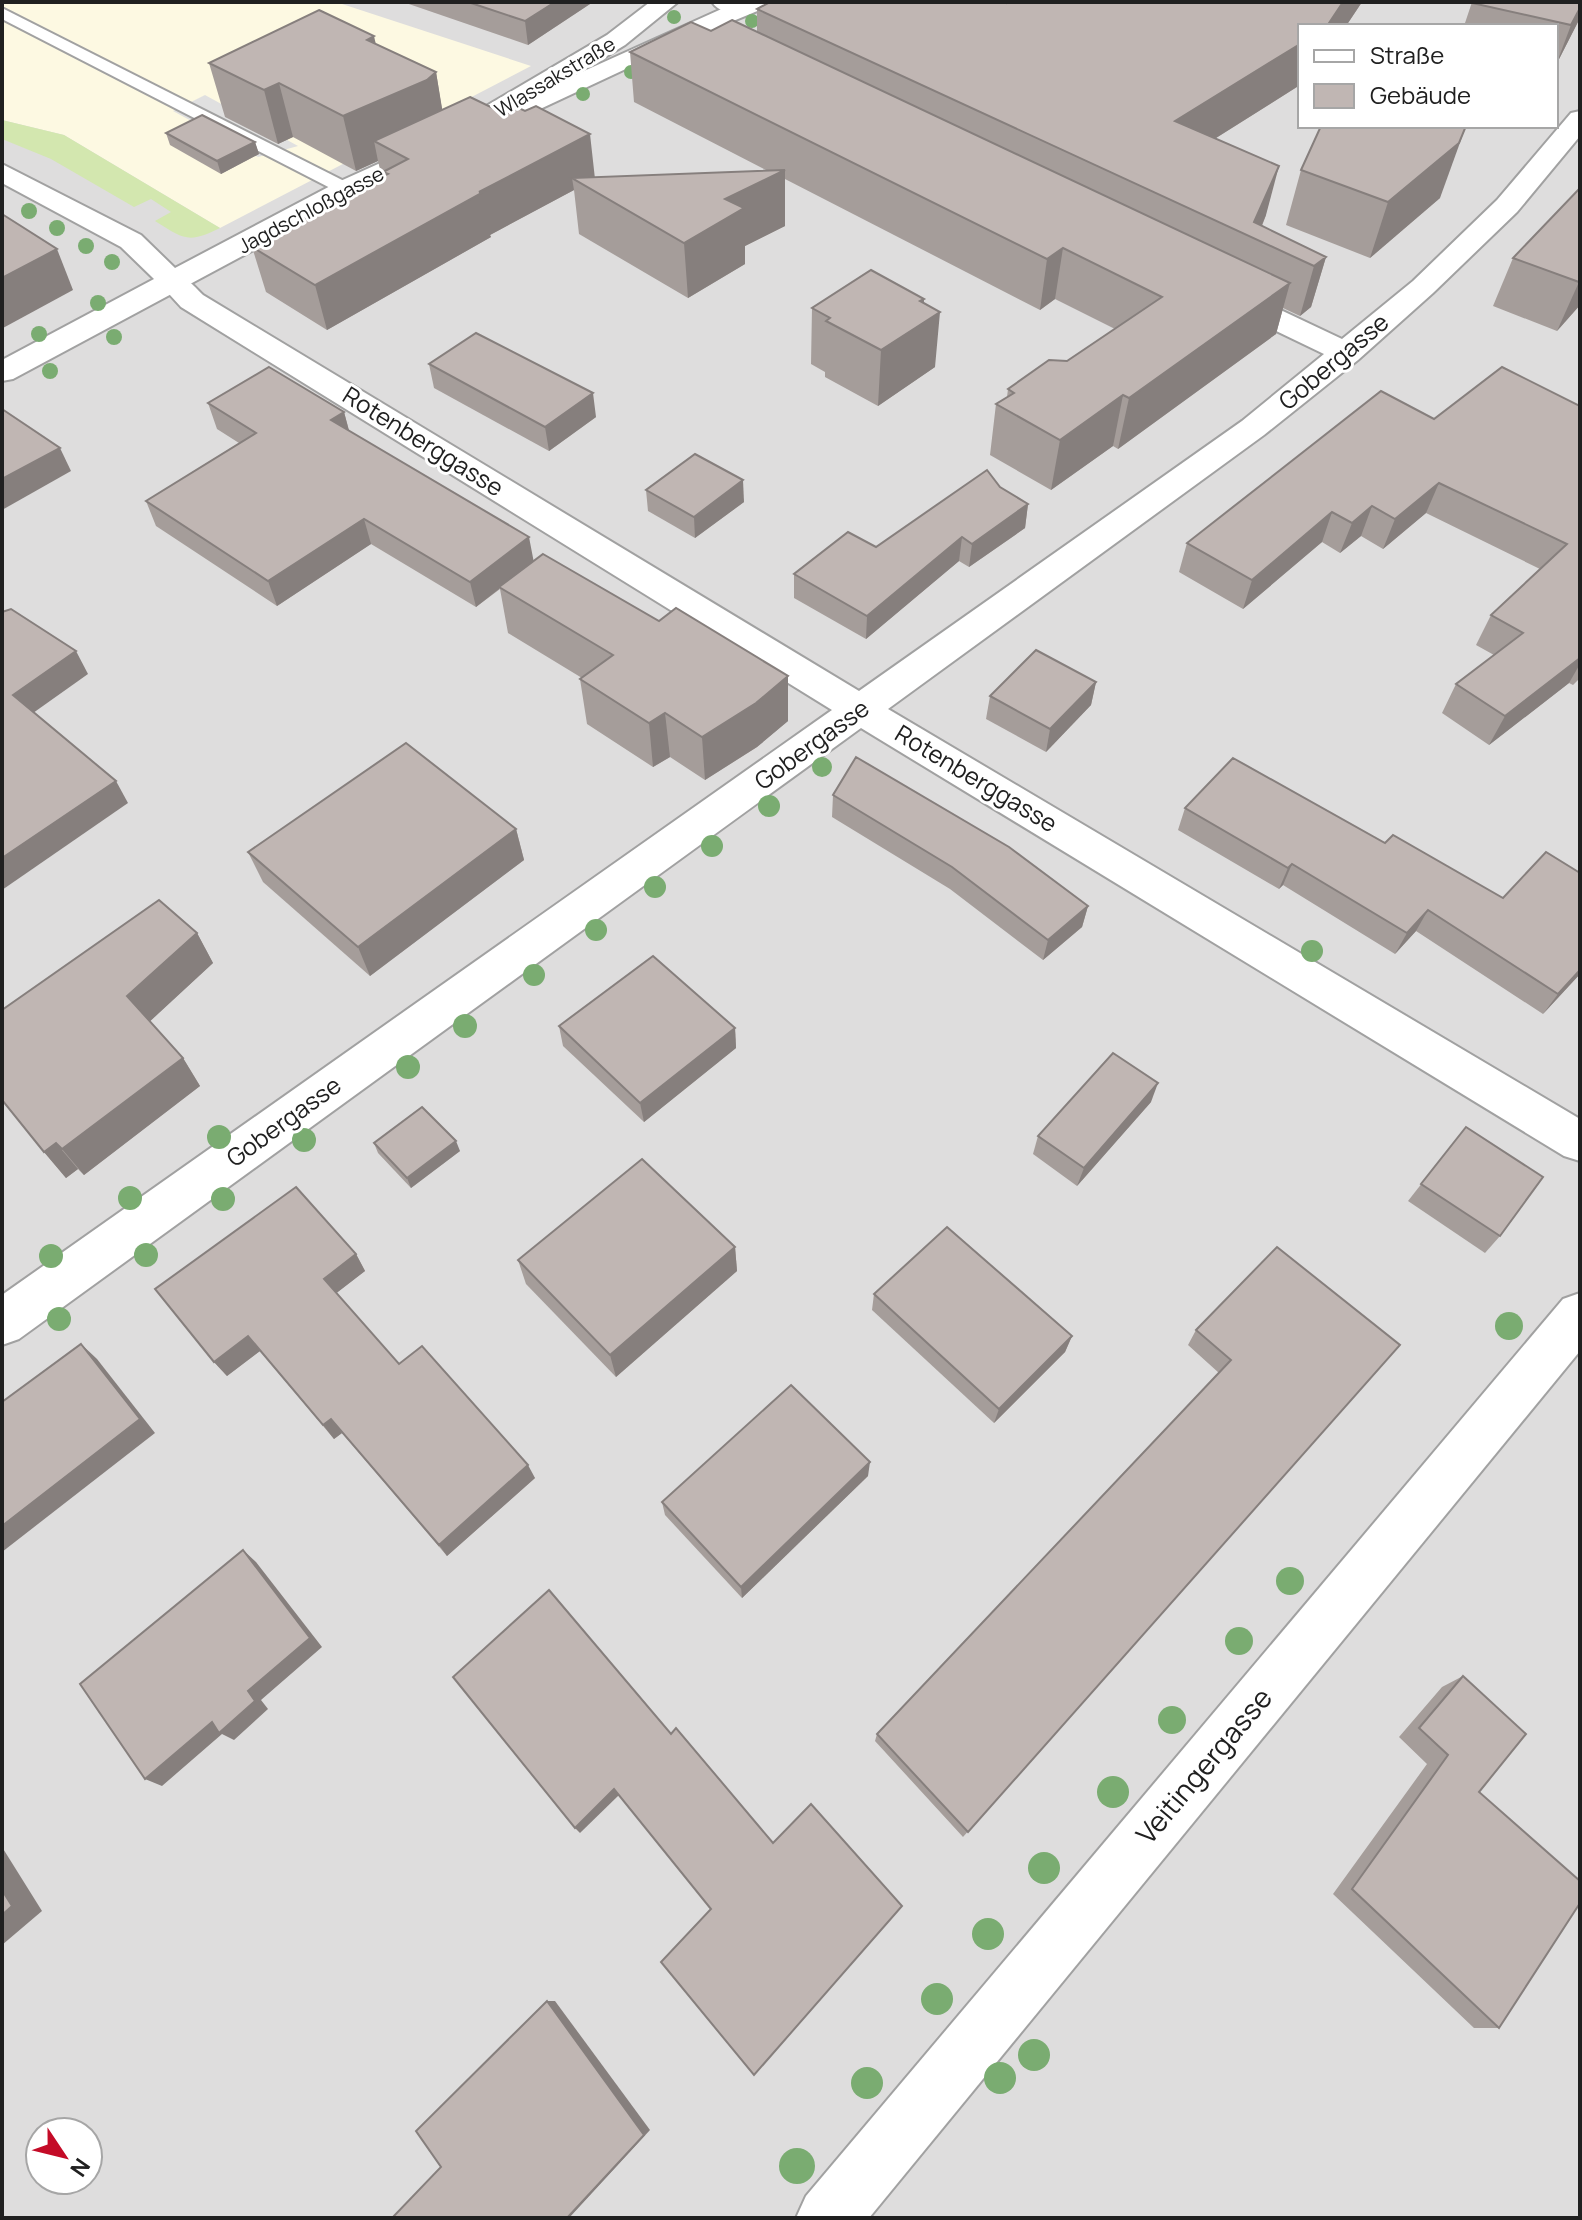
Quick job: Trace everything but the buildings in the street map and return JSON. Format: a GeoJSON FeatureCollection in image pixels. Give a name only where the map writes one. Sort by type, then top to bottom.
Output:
{"type":"FeatureCollection","features":[{"type":"Feature","properties":{"kind":"street","name":"Wlassakstraße"},"geometry":{"type":"LineString","coordinates":[[440,146],[616,40],[666,2]]}},
{"type":"Feature","properties":{"kind":"street","name":"Jagdschloßgasse"},"geometry":{"type":"LineString","coordinates":[[2,372],[346,189],[741,4]]}},
{"type":"Feature","properties":{"kind":"street"},"geometry":{"type":"LineString","coordinates":[[683,33],[709,46]]}},
{"type":"Feature","properties":{"kind":"street","name":"Gobergasse"},"geometry":{"type":"LineString","coordinates":[[2,1323],[1253,428],[1423,287],[1507,206],[1580,119]]}},
{"type":"Feature","properties":{"kind":"street","name":"Rotenberggasse"},"geometry":{"type":"LineString","coordinates":[[2,172],[131,241],[192,301],[861,710],[1580,1142]]}},
{"type":"Feature","properties":{"kind":"street"},"geometry":{"type":"LineString","coordinates":[[1205,285],[1347,353]]}},
{"type":"Feature","properties":{"kind":"street","name":"Veitingergasse"},"geometry":{"type":"LineString","coordinates":[[828,2218],[1580,1315]]}},
{"type":"Feature","properties":{"kind":"lane"},"geometry":{"type":"LineString","coordinates":[[2,13],[346,189]]}},
{"type":"Feature","properties":{"kind":"shaded area"},"geometry":{"type":"Polygon","coordinates":[[[2,2],[1580,2],[1578,2218],[2,2218],[2,2]]]}},
{"type":"Feature","properties":{"kind":"shaded area"},"geometry":{"type":"Polygon","coordinates":[[[2,2],[336,2],[531,66],[220,228],[64,135],[2,120],[2,2]]]}},
{"type":"Feature","properties":{"kind":"shaded area"},"geometry":{"type":"Polygon","coordinates":[[[205,95],[298,146],[258,157],[173,111],[205,95]]]}},
{"type":"Feature","properties":{"kind":"green space"},"geometry":{"type":"Polygon","coordinates":[[[2,120],[64,135],[220,228],[193,238],[173,232],[155,221],[171,212],[151,199],[134,207],[51,159],[2,139],[2,120]]]}}]}
